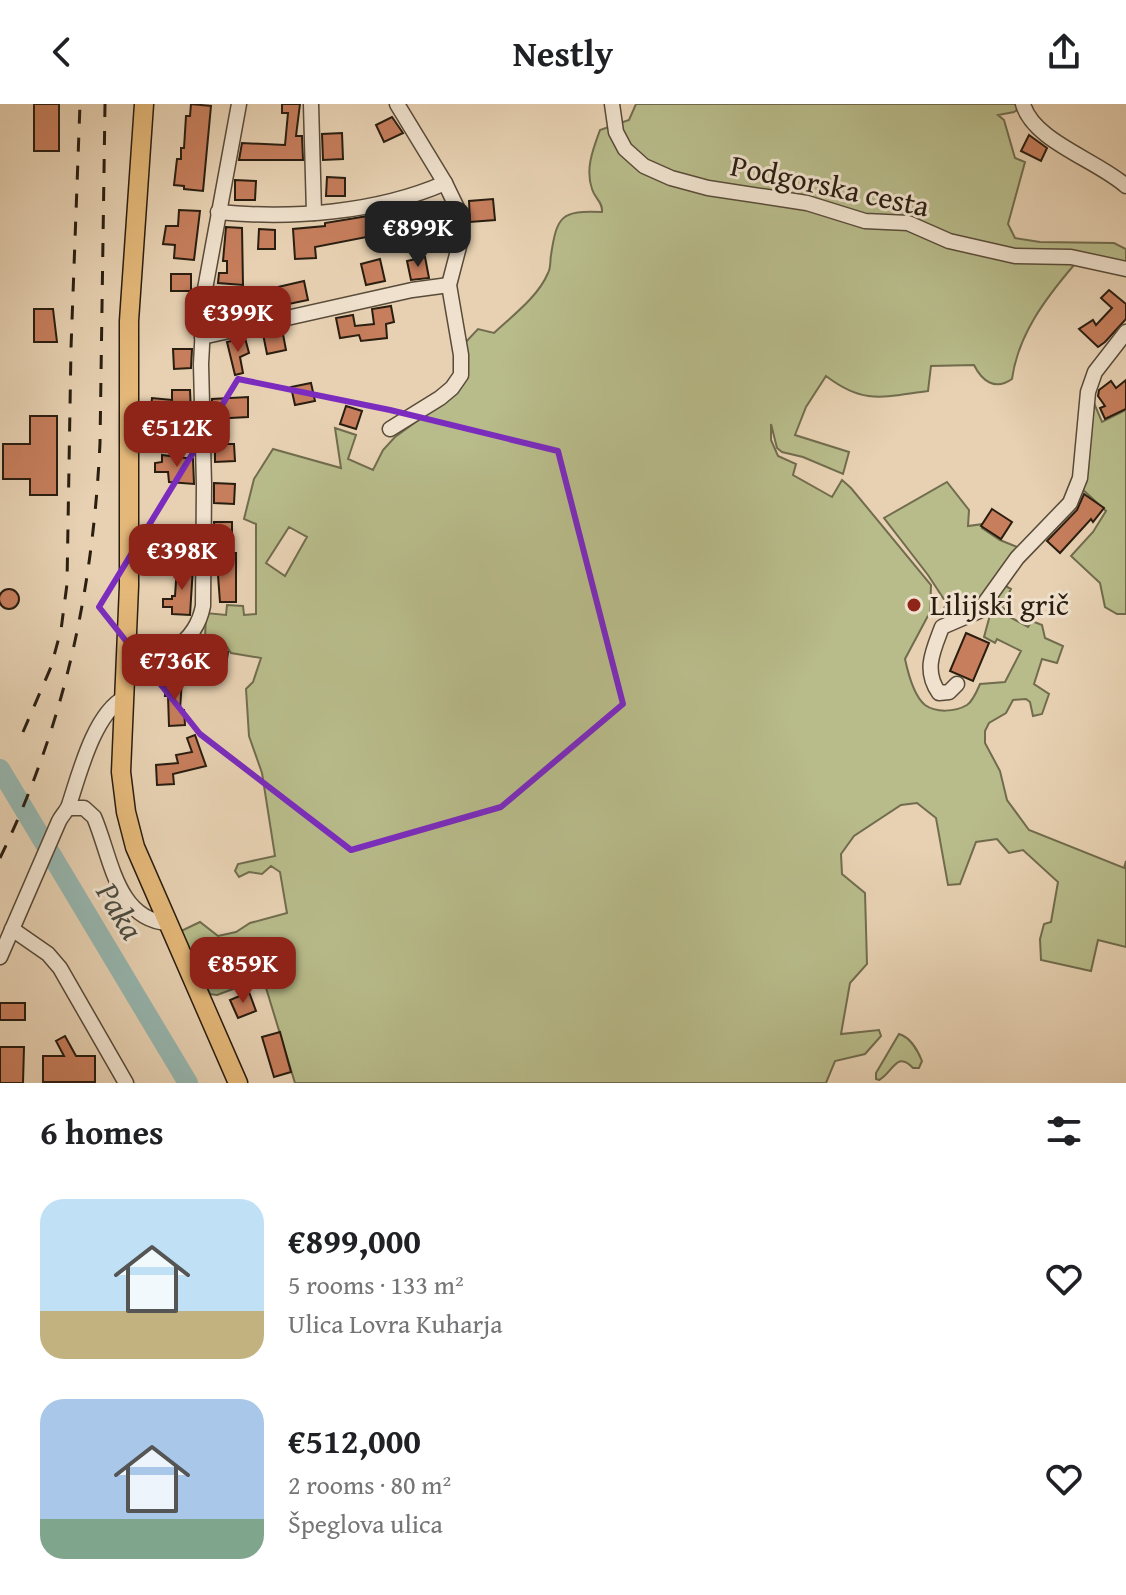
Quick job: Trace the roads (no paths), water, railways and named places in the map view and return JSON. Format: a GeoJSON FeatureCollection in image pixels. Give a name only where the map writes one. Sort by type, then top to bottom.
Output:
{"type":"FeatureCollection","features":[{"type":"Feature","properties":{"kind":"main road"},"geometry":{"type":"LineString","coordinates":[[144,104],[129,321],[126,664],[121,772],[126,812],[135,847],[238,1083]]}},
{"type":"Feature","properties":{"kind":"street"},"geometry":{"type":"LineString","coordinates":[[126,664],[158,657],[185,642],[200,623],[203,606],[202,337],[205,289],[239,104]]}},
{"type":"Feature","properties":{"kind":"street"},"geometry":{"type":"LineString","coordinates":[[311,104],[314,213]]}},
{"type":"Feature","properties":{"kind":"street"},"geometry":{"type":"LineString","coordinates":[[390,429],[440,398],[461,375],[461,355],[449,285],[459,249],[459,212],[397,104]]}},
{"type":"Feature","properties":{"kind":"street","name":"Podgorska cesta"},"geometry":{"type":"LineString","coordinates":[[612,104],[616,132],[625,149],[644,166],[671,178],[708,188],[807,203],[865,221],[908,223],[949,241],[1015,256],[1071,257],[1126,269]]}},
{"type":"Feature","properties":{"kind":"street"},"geometry":{"type":"LineString","coordinates":[[1023,104],[1026,113],[1047,138],[1112,173],[1126,186]]}},
{"type":"Feature","properties":{"kind":"street"},"geometry":{"type":"LineString","coordinates":[[218,212],[314,213],[378,203],[445,183]]}},
{"type":"Feature","properties":{"kind":"street"},"geometry":{"type":"LineString","coordinates":[[202,337],[412,290],[449,285]]}},
{"type":"Feature","properties":{"kind":"street"},"geometry":{"type":"LineString","coordinates":[[957,684],[949,692],[939,693],[930,680],[930,662],[942,627],[979,611],[1017,558],[1070,503],[1080,478],[1088,392],[1095,372],[1126,332]]}},
{"type":"Feature","properties":{"kind":"street"},"geometry":{"type":"LineString","coordinates":[[0,957],[59,821],[69,808],[72,791],[106,713],[124,698]]}},
{"type":"Feature","properties":{"kind":"street"},"geometry":{"type":"LineString","coordinates":[[69,808],[84,808],[94,817],[129,904],[153,922],[168,923]]}},
{"type":"Feature","properties":{"kind":"street"},"geometry":{"type":"LineString","coordinates":[[12,929],[48,954],[60,968],[126,1083]]}},
{"type":"Feature","properties":{"kind":"waterway","name":"Paka"},"geometry":{"type":"LineString","coordinates":[[0,769],[188,1083]]}},
{"type":"Feature","properties":{"kind":"railway"},"geometry":{"type":"LineString","coordinates":[[23,732],[51,667],[61,630],[67,584],[80,104]]}},
{"type":"Feature","properties":{"kind":"railway"},"geometry":{"type":"LineString","coordinates":[[0,858],[23,808],[58,707],[72,655],[91,551],[100,443],[105,104]]}},
{"type":"Feature","properties":{"kind":"place","name":"Lilijski grič"},"geometry":{"type":"Point","coordinates":[914,605]}}]}
